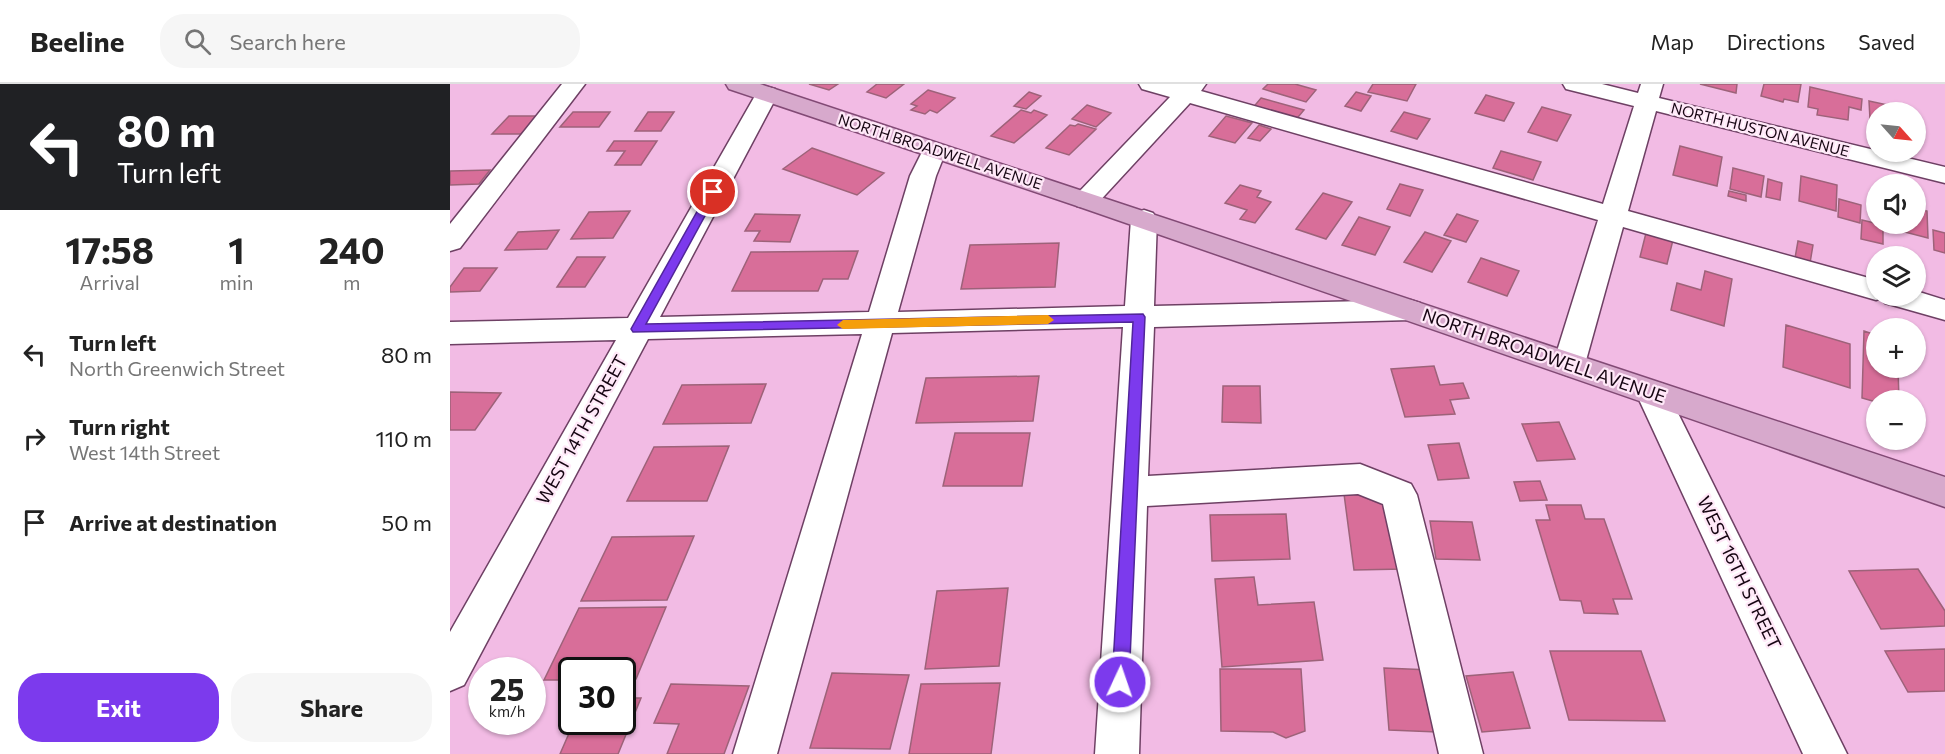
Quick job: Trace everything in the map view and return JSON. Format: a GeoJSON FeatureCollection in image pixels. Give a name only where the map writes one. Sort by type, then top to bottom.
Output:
{"type":"FeatureCollection","features":[{"type":"Feature","properties":{"kind":"main road","name":"NORTH BROADWELL AVENUE"},"geometry":{"type":"LineString","coordinates":[[737,84],[1144,219],[1945,492]]}},
{"type":"Feature","properties":{"kind":"street"},"geometry":{"type":"LineString","coordinates":[[450,242],[574,84]]}},
{"type":"Feature","properties":{"kind":"street"},"geometry":{"type":"LineString","coordinates":[[1150,84],[1190,89],[1613,215],[1866,287]]}},
{"type":"Feature","properties":{"kind":"street","name":"NORTH HUSTON AVENUE"},"geometry":{"type":"LineString","coordinates":[[1574,84],[1649,93],[1945,175]]}},
{"type":"Feature","properties":{"kind":"street"},"geometry":{"type":"LineString","coordinates":[[1086,200],[1190,89]]}},
{"type":"Feature","properties":{"kind":"street"},"geometry":{"type":"LineString","coordinates":[[1569,364],[1649,93]]}},
{"type":"Feature","properties":{"kind":"street","name":"WEST 14TH STREET"},"geometry":{"type":"LineString","coordinates":[[450,671],[767,94]]}},
{"type":"Feature","properties":{"kind":"street"},"geometry":{"type":"LineString","coordinates":[[755,754],[923,176],[934,151]]}},
{"type":"Feature","properties":{"kind":"street"},"geometry":{"type":"LineString","coordinates":[[1117,754],[1144,219]]}},
{"type":"Feature","properties":{"kind":"street"},"geometry":{"type":"LineString","coordinates":[[1926,305],[1945,310]]}},
{"type":"Feature","properties":{"kind":"street"},"geometry":{"type":"LineString","coordinates":[[450,333],[1410,310]]}},
{"type":"Feature","properties":{"kind":"street","name":"WEST 16TH STREET"},"geometry":{"type":"LineString","coordinates":[[1652,393],[1825,754]]}},
{"type":"Feature","properties":{"kind":"street"},"geometry":{"type":"LineString","coordinates":[[1130,492],[1360,479],[1399,495],[1461,754]]}},
{"type":"Feature","properties":{"kind":"building"},"geometry":{"type":"Polygon","coordinates":[[[809,84],[838,84],[829,90],[809,84]]]}},
{"type":"Feature","properties":{"kind":"building"},"geometry":{"type":"Polygon","coordinates":[[[877,84],[904,84],[886,98],[867,92],[877,84]]]}},
{"type":"Feature","properties":{"kind":"building"},"geometry":{"type":"Polygon","coordinates":[[[1268,84],[1295,84],[1316,90],[1306,102],[1263,89],[1268,84]]]}},
{"type":"Feature","properties":{"kind":"building"},"geometry":{"type":"Polygon","coordinates":[[[1373,84],[1416,84],[1407,101],[1368,92],[1373,84]]]}},
{"type":"Feature","properties":{"kind":"building"},"geometry":{"type":"Polygon","coordinates":[[[1700,84],[1737,84],[1736,93],[1700,84]]]}},
{"type":"Feature","properties":{"kind":"building"},"geometry":{"type":"Polygon","coordinates":[[[1764,84],[1801,84],[1798,102],[1784,99],[1783,102],[1761,96],[1764,84]]]}},
{"type":"Feature","properties":{"kind":"building"},"geometry":{"type":"Polygon","coordinates":[[[1810,87],[1862,99],[1861,110],[1849,107],[1848,120],[1817,115],[1818,109],[1808,107],[1810,87]]]}},
{"type":"Feature","properties":{"kind":"building"},"geometry":{"type":"Polygon","coordinates":[[[928,90],[955,98],[937,113],[930,110],[925,114],[911,110],[917,106],[911,104],[928,90]]]}},
{"type":"Feature","properties":{"kind":"building"},"geometry":{"type":"Polygon","coordinates":[[[1029,92],[1041,96],[1026,109],[1014,106],[1029,92]]]}},
{"type":"Feature","properties":{"kind":"building"},"geometry":{"type":"Polygon","coordinates":[[[1356,92],[1371,96],[1361,111],[1345,106],[1356,92]]]}},
{"type":"Feature","properties":{"kind":"building"},"geometry":{"type":"Polygon","coordinates":[[[1486,95],[1514,103],[1504,121],[1475,113],[1486,95]]]}},
{"type":"Feature","properties":{"kind":"building"},"geometry":{"type":"Polygon","coordinates":[[[1261,98],[1304,110],[1294,122],[1251,110],[1261,98]]]}},
{"type":"Feature","properties":{"kind":"building"},"geometry":{"type":"Polygon","coordinates":[[[1087,105],[1111,113],[1096,127],[1072,119],[1087,105]]]}},
{"type":"Feature","properties":{"kind":"building"},"geometry":{"type":"Polygon","coordinates":[[[1542,107],[1571,115],[1557,141],[1528,132],[1542,107]]]}},
{"type":"Feature","properties":{"kind":"building"},"geometry":{"type":"Polygon","coordinates":[[[1021,110],[1031,113],[1034,110],[1047,115],[1014,143],[991,136],[1021,110]]]}},
{"type":"Feature","properties":{"kind":"building"},"geometry":{"type":"Polygon","coordinates":[[[573,112],[610,112],[599,127],[560,127],[573,112]]]}},
{"type":"Feature","properties":{"kind":"building"},"geometry":{"type":"Polygon","coordinates":[[[648,112],[674,112],[661,131],[635,131],[648,112]]]}},
{"type":"Feature","properties":{"kind":"building"},"geometry":{"type":"Polygon","coordinates":[[[1404,112],[1430,119],[1417,139],[1391,131],[1404,112]]]}},
{"type":"Feature","properties":{"kind":"building"},"geometry":{"type":"Polygon","coordinates":[[[509,116],[539,116],[523,134],[492,134],[509,116]]]}},
{"type":"Feature","properties":{"kind":"building"},"geometry":{"type":"Polygon","coordinates":[[[1226,116],[1252,123],[1235,143],[1209,136],[1226,116]]]}},
{"type":"Feature","properties":{"kind":"building"},"geometry":{"type":"Polygon","coordinates":[[[1078,124],[1096,129],[1069,155],[1046,148],[1070,125],[1078,124]]]}},
{"type":"Feature","properties":{"kind":"building"},"geometry":{"type":"Polygon","coordinates":[[[1259,125],[1271,129],[1260,141],[1248,138],[1259,125]]]}},
{"type":"Feature","properties":{"kind":"building"},"geometry":{"type":"Polygon","coordinates":[[[614,141],[657,141],[641,165],[615,165],[625,151],[607,151],[614,141]]]}},
{"type":"Feature","properties":{"kind":"building"},"geometry":{"type":"Polygon","coordinates":[[[1680,146],[1722,157],[1717,186],[1673,175],[1680,146]]]}},
{"type":"Feature","properties":{"kind":"building"},"geometry":{"type":"Polygon","coordinates":[[[812,148],[884,173],[857,195],[783,169],[812,148]]]}},
{"type":"Feature","properties":{"kind":"building"},"geometry":{"type":"Polygon","coordinates":[[[1501,151],[1541,162],[1533,180],[1493,168],[1501,151]]]}},
{"type":"Feature","properties":{"kind":"building"},"geometry":{"type":"Polygon","coordinates":[[[1733,168],[1764,176],[1761,197],[1730,189],[1733,168]]]}},
{"type":"Feature","properties":{"kind":"building"},"geometry":{"type":"Polygon","coordinates":[[[490,170],[479,184],[450,185],[450,171],[490,170]]]}},
{"type":"Feature","properties":{"kind":"building"},"geometry":{"type":"Polygon","coordinates":[[[1801,176],[1837,185],[1836,211],[1799,201],[1801,176]]]}},
{"type":"Feature","properties":{"kind":"building"},"geometry":{"type":"Polygon","coordinates":[[[1768,179],[1782,183],[1780,200],[1766,197],[1768,179]]]}},
{"type":"Feature","properties":{"kind":"building"},"geometry":{"type":"Polygon","coordinates":[[[1400,184],[1423,190],[1410,216],[1387,209],[1400,184]]]}},
{"type":"Feature","properties":{"kind":"building"},"geometry":{"type":"Polygon","coordinates":[[[1240,185],[1261,191],[1257,197],[1271,202],[1255,223],[1240,219],[1247,210],[1225,203],[1240,185]]]}},
{"type":"Feature","properties":{"kind":"building"},"geometry":{"type":"Polygon","coordinates":[[[1729,191],[1746,195],[1746,201],[1728,196],[1729,191]]]}},
{"type":"Feature","properties":{"kind":"building"},"geometry":{"type":"Polygon","coordinates":[[[1323,193],[1352,202],[1326,239],[1296,229],[1323,193]]]}},
{"type":"Feature","properties":{"kind":"building"},"geometry":{"type":"Polygon","coordinates":[[[1839,199],[1861,205],[1860,223],[1838,217],[1839,199]]]}},
{"type":"Feature","properties":{"kind":"building"},"geometry":{"type":"Polygon","coordinates":[[[630,211],[613,238],[571,239],[589,212],[630,211]]]}},
{"type":"Feature","properties":{"kind":"building"},"geometry":{"type":"Polygon","coordinates":[[[1926,211],[1927,211],[1928,238],[1912,234],[1926,234],[1926,211]]]}},
{"type":"Feature","properties":{"kind":"building"},"geometry":{"type":"Polygon","coordinates":[[[755,214],[800,215],[790,242],[754,241],[760,231],[745,231],[755,214]]]}},
{"type":"Feature","properties":{"kind":"building"},"geometry":{"type":"Polygon","coordinates":[[[1457,214],[1478,221],[1466,242],[1444,235],[1457,214]]]}},
{"type":"Feature","properties":{"kind":"building"},"geometry":{"type":"Polygon","coordinates":[[[1359,217],[1390,227],[1375,255],[1342,245],[1359,217]]]}},
{"type":"Feature","properties":{"kind":"building"},"geometry":{"type":"Polygon","coordinates":[[[1862,220],[1866,221],[1866,234],[1883,234],[1883,244],[1861,239],[1862,220]]]}},
{"type":"Feature","properties":{"kind":"building"},"geometry":{"type":"Polygon","coordinates":[[[559,230],[547,249],[505,250],[518,232],[559,230]]]}},
{"type":"Feature","properties":{"kind":"building"},"geometry":{"type":"Polygon","coordinates":[[[1933,230],[1945,233],[1945,253],[1934,250],[1933,230]]]}},
{"type":"Feature","properties":{"kind":"building"},"geometry":{"type":"Polygon","coordinates":[[[1425,232],[1451,241],[1432,272],[1404,262],[1425,232]]]}},
{"type":"Feature","properties":{"kind":"building"},"geometry":{"type":"Polygon","coordinates":[[[1646,233],[1673,240],[1667,264],[1640,257],[1646,233]]]}},
{"type":"Feature","properties":{"kind":"building"},"geometry":{"type":"Polygon","coordinates":[[[1798,241],[1813,245],[1810,263],[1795,258],[1798,241]]]}},
{"type":"Feature","properties":{"kind":"building"},"geometry":{"type":"Polygon","coordinates":[[[1059,243],[1055,287],[961,289],[970,245],[1059,243]]]}},
{"type":"Feature","properties":{"kind":"building"},"geometry":{"type":"Polygon","coordinates":[[[858,251],[848,279],[823,279],[818,291],[732,291],[751,252],[858,251]]]}},
{"type":"Feature","properties":{"kind":"building"},"geometry":{"type":"Polygon","coordinates":[[[577,257],[605,257],[585,287],[557,287],[577,257]]]}},
{"type":"Feature","properties":{"kind":"building"},"geometry":{"type":"Polygon","coordinates":[[[1481,258],[1519,271],[1507,296],[1468,282],[1481,258]]]}},
{"type":"Feature","properties":{"kind":"building"},"geometry":{"type":"Polygon","coordinates":[[[464,268],[497,268],[480,291],[450,292],[450,287],[464,268]]]}},
{"type":"Feature","properties":{"kind":"building"},"geometry":{"type":"Polygon","coordinates":[[[1705,271],[1732,279],[1724,326],[1671,310],[1677,283],[1701,290],[1705,271]]]}},
{"type":"Feature","properties":{"kind":"building"},"geometry":{"type":"Polygon","coordinates":[[[1786,325],[1850,344],[1850,388],[1783,367],[1786,325]]]}},
{"type":"Feature","properties":{"kind":"building"},"geometry":{"type":"Polygon","coordinates":[[[1864,331],[1866,332],[1866,378],[1898,378],[1899,390],[1866,390],[1866,399],[1862,398],[1864,331]]]}},
{"type":"Feature","properties":{"kind":"building"},"geometry":{"type":"Polygon","coordinates":[[[1434,366],[1440,385],[1463,383],[1469,398],[1450,400],[1455,414],[1405,417],[1391,369],[1434,366]]]}},
{"type":"Feature","properties":{"kind":"building"},"geometry":{"type":"Polygon","coordinates":[[[1039,376],[1033,421],[916,423],[926,378],[1039,376]]]}},
{"type":"Feature","properties":{"kind":"building"},"geometry":{"type":"Polygon","coordinates":[[[766,384],[751,423],[663,424],[682,385],[766,384]]]}},
{"type":"Feature","properties":{"kind":"building"},"geometry":{"type":"Polygon","coordinates":[[[1223,386],[1260,386],[1261,423],[1222,422],[1223,386]]]}},
{"type":"Feature","properties":{"kind":"building"},"geometry":{"type":"Polygon","coordinates":[[[450,392],[501,393],[475,430],[450,430],[450,392]]]}},
{"type":"Feature","properties":{"kind":"building"},"geometry":{"type":"Polygon","coordinates":[[[1559,422],[1575,459],[1537,461],[1522,424],[1559,422]]]}},
{"type":"Feature","properties":{"kind":"building"},"geometry":{"type":"Polygon","coordinates":[[[955,433],[1030,433],[1022,486],[943,486],[955,433]]]}},
{"type":"Feature","properties":{"kind":"building"},"geometry":{"type":"Polygon","coordinates":[[[1459,443],[1469,478],[1438,480],[1428,445],[1459,443]]]}},
{"type":"Feature","properties":{"kind":"building"},"geometry":{"type":"Polygon","coordinates":[[[729,446],[707,501],[627,501],[654,447],[729,446]]]}},
{"type":"Feature","properties":{"kind":"building"},"geometry":{"type":"Polygon","coordinates":[[[1540,481],[1547,500],[1520,501],[1514,482],[1540,481]]]}},
{"type":"Feature","properties":{"kind":"building"},"geometry":{"type":"Polygon","coordinates":[[[1344,494],[1390,494],[1403,569],[1354,570],[1344,494]]]}},
{"type":"Feature","properties":{"kind":"building"},"geometry":{"type":"Polygon","coordinates":[[[1546,505],[1581,505],[1585,519],[1604,519],[1632,599],[1613,599],[1618,614],[1584,613],[1581,601],[1560,600],[1536,520],[1550,520],[1546,505]]]}},
{"type":"Feature","properties":{"kind":"building"},"geometry":{"type":"Polygon","coordinates":[[[1286,514],[1290,559],[1212,561],[1210,515],[1286,514]]]}},
{"type":"Feature","properties":{"kind":"building"},"geometry":{"type":"Polygon","coordinates":[[[1430,521],[1472,522],[1480,560],[1436,559],[1430,521]]]}},
{"type":"Feature","properties":{"kind":"building"},"geometry":{"type":"Polygon","coordinates":[[[694,536],[667,600],[581,601],[612,537],[694,536]]]}},
{"type":"Feature","properties":{"kind":"building"},"geometry":{"type":"Polygon","coordinates":[[[1918,569],[1945,611],[1945,626],[1881,629],[1849,571],[1918,569]]]}},
{"type":"Feature","properties":{"kind":"building"},"geometry":{"type":"Polygon","coordinates":[[[1254,577],[1258,605],[1314,602],[1323,660],[1222,667],[1215,579],[1254,577]]]}},
{"type":"Feature","properties":{"kind":"building"},"geometry":{"type":"Polygon","coordinates":[[[1008,588],[999,666],[925,669],[937,591],[1008,588]]]}},
{"type":"Feature","properties":{"kind":"building"},"geometry":{"type":"Polygon","coordinates":[[[666,607],[636,679],[636,657],[558,657],[558,680],[546,680],[579,608],[666,607]]]}},
{"type":"Feature","properties":{"kind":"building"},"geometry":{"type":"Polygon","coordinates":[[[1945,649],[1945,691],[1908,692],[1885,651],[1945,649]]]}},
{"type":"Feature","properties":{"kind":"building"},"geometry":{"type":"Polygon","coordinates":[[[1550,651],[1641,651],[1665,721],[1569,720],[1550,651]]]}},
{"type":"Feature","properties":{"kind":"building"},"geometry":{"type":"Polygon","coordinates":[[[1384,668],[1431,670],[1437,732],[1389,730],[1384,668]]]}},
{"type":"Feature","properties":{"kind":"building"},"geometry":{"type":"Polygon","coordinates":[[[1220,669],[1301,669],[1305,731],[1286,738],[1273,732],[1221,731],[1220,669]]]}},
{"type":"Feature","properties":{"kind":"building"},"geometry":{"type":"Polygon","coordinates":[[[1513,672],[1530,728],[1482,732],[1466,676],[1513,672]]]}},
{"type":"Feature","properties":{"kind":"building"},"geometry":{"type":"Polygon","coordinates":[[[832,673],[909,675],[890,749],[810,748],[832,673]]]}},
{"type":"Feature","properties":{"kind":"building"},"geometry":{"type":"Polygon","coordinates":[[[1000,683],[991,754],[909,754],[921,684],[1000,683]]]}},
{"type":"Feature","properties":{"kind":"building"},"geometry":{"type":"Polygon","coordinates":[[[671,684],[749,686],[724,754],[667,754],[679,724],[654,723],[671,684]]]}},
{"type":"Feature","properties":{"kind":"building"},"geometry":{"type":"Polygon","coordinates":[[[636,698],[641,698],[636,710],[636,698]]]}},
{"type":"Feature","properties":{"kind":"building"},"geometry":{"type":"Polygon","coordinates":[[[568,735],[626,735],[618,754],[560,754],[568,735]]]}},
{"type":"Feature","properties":{"kind":"slow traffic"},"geometry":{"type":"LineString","coordinates":[[843,325],[1048,320]]}},
{"type":"Feature","properties":{"kind":"route"},"geometry":{"type":"LineString","coordinates":[[713,192],[638,329],[1139,317],[1120,682]]}}]}
